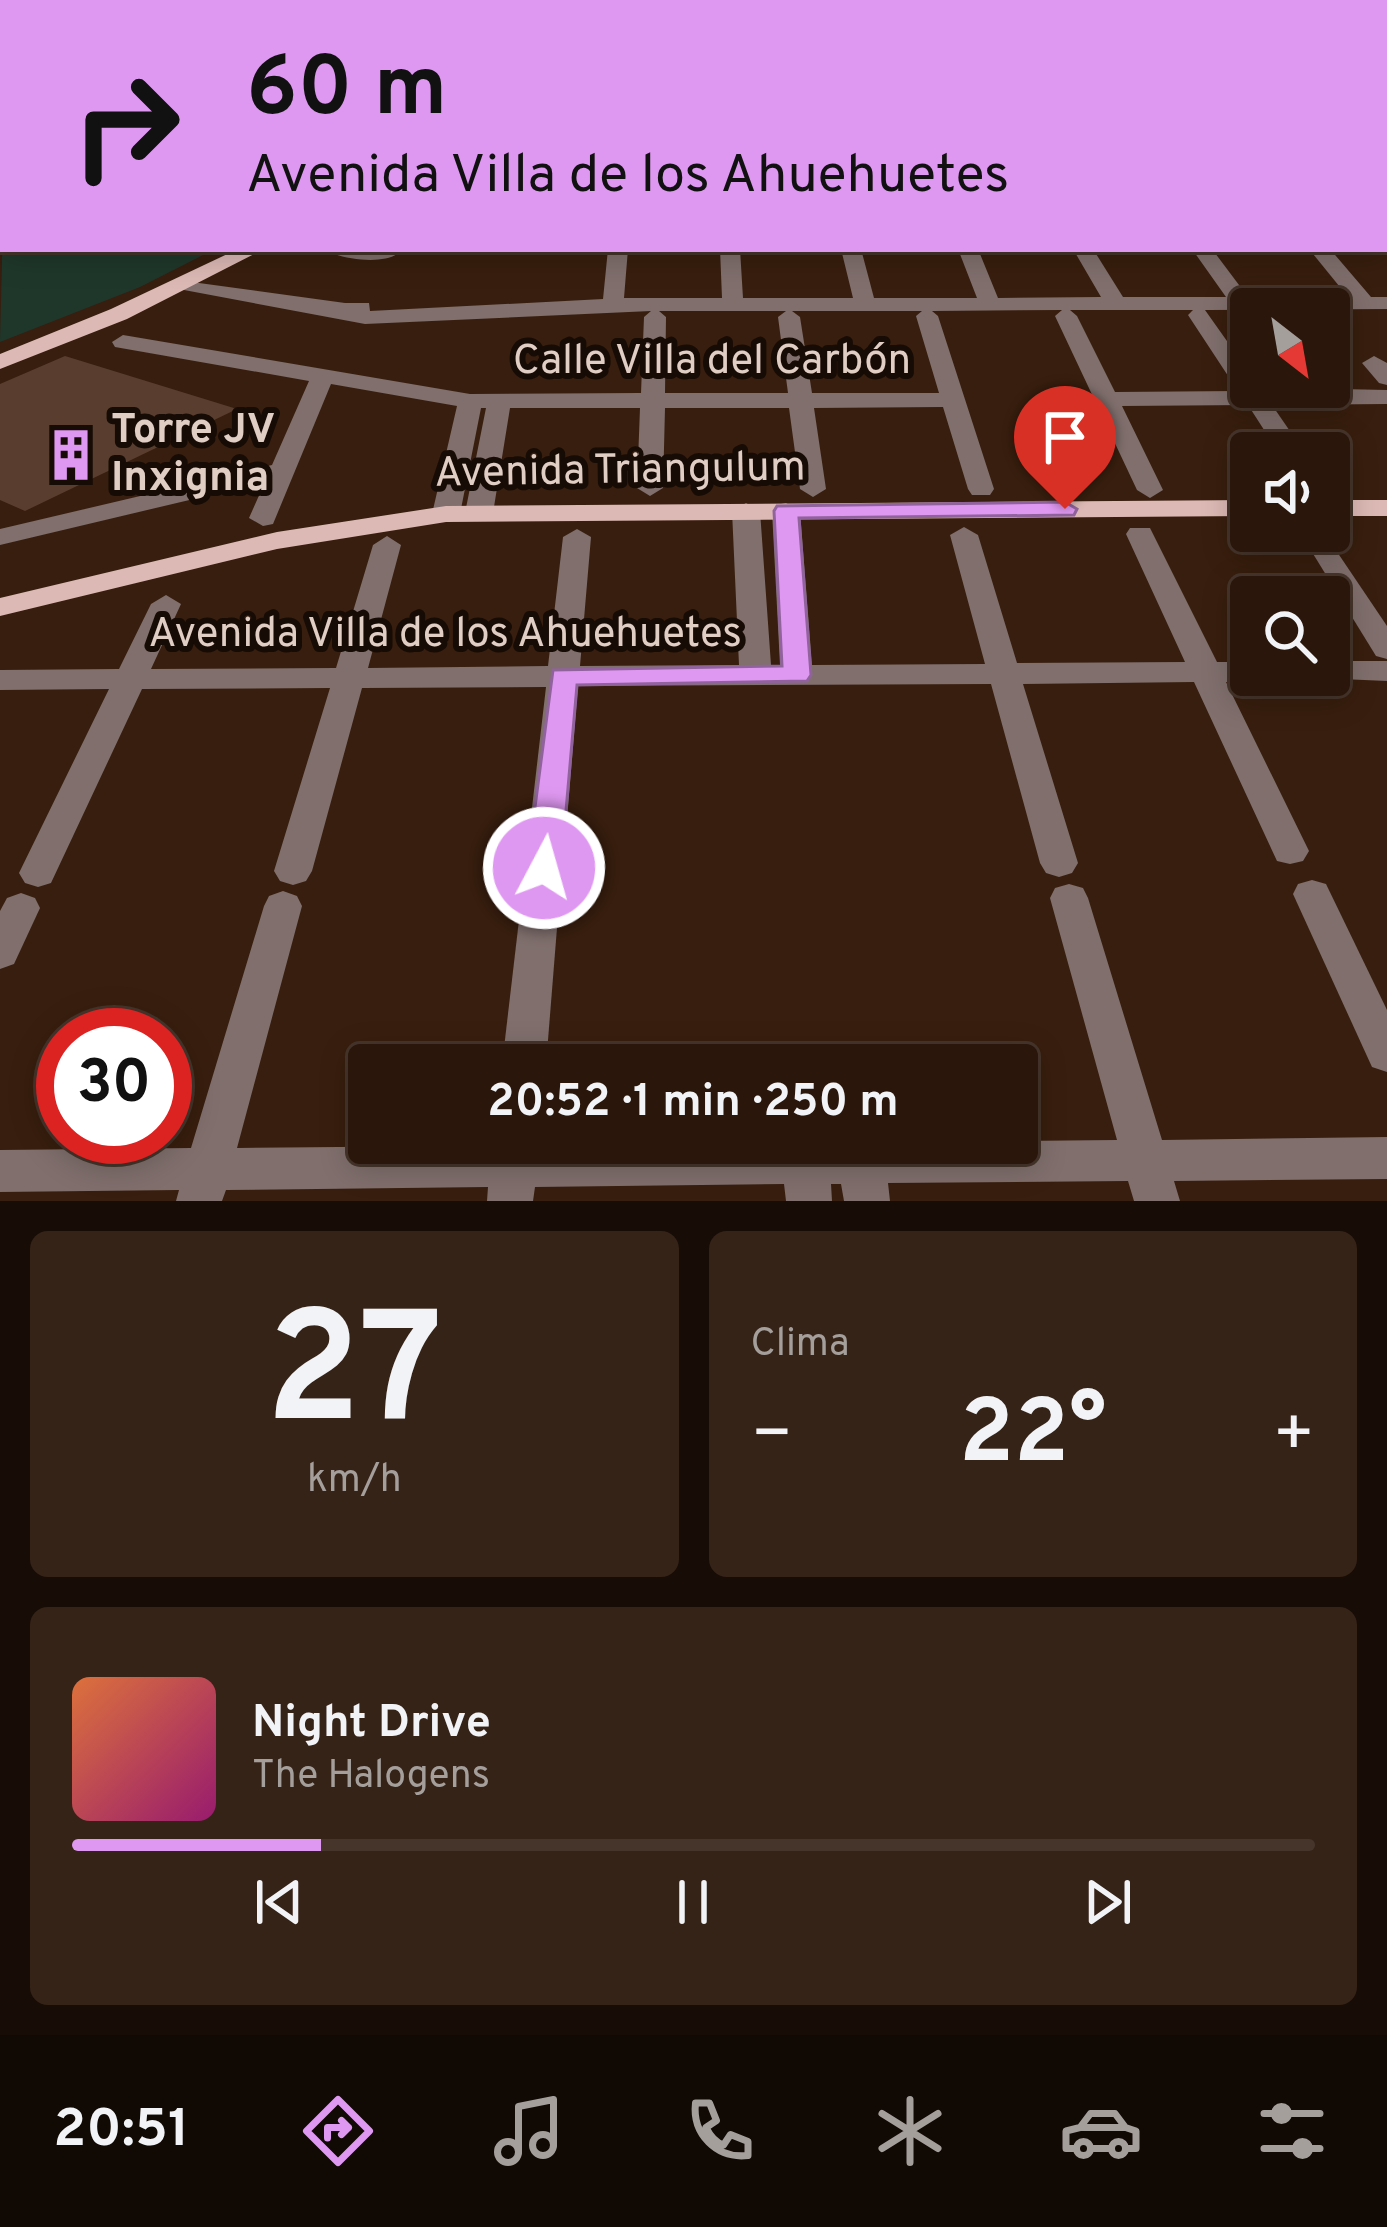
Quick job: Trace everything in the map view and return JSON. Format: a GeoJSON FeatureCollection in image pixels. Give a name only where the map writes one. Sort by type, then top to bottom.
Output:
{"type":"FeatureCollection","features":[{"type":"Feature","properties":{"kind":"main road"},"geometry":{"type":"LineString","coordinates":[[0,362],[248,252]]}},
{"type":"Feature","properties":{"kind":"main road","name":"Avenida Triangulum"},"geometry":{"type":"LineString","coordinates":[[0,607],[254,544],[337,527],[446,514],[1230,508]]}},
{"type":"Feature","properties":{"kind":"main road"},"geometry":{"type":"LineString","coordinates":[[1350,508],[1387,508]]}},
{"type":"Feature","properties":{"kind":"street"},"geometry":{"type":"LineString","coordinates":[[365,252],[387,254]]}},
{"type":"Feature","properties":{"kind":"street"},"geometry":{"type":"LineString","coordinates":[[613,305],[618,252]]}},
{"type":"Feature","properties":{"kind":"street"},"geometry":{"type":"LineString","coordinates":[[730,252],[733,305]]}},
{"type":"Feature","properties":{"kind":"street"},"geometry":{"type":"LineString","coordinates":[[851,252],[865,304]]}},
{"type":"Feature","properties":{"kind":"street"},"geometry":{"type":"LineString","coordinates":[[969,252],[990,304]]}},
{"type":"Feature","properties":{"kind":"street"},"geometry":{"type":"LineString","coordinates":[[1085,252],[1116,304]]}},
{"type":"Feature","properties":{"kind":"street"},"geometry":{"type":"LineString","coordinates":[[1204,252],[1230,288]]}},
{"type":"Feature","properties":{"kind":"street"},"geometry":{"type":"LineString","coordinates":[[1322,252],[1376,303]]}},
{"type":"Feature","properties":{"kind":"street"},"geometry":{"type":"LineString","coordinates":[[184,284],[382,316],[613,305],[1230,303]]}},
{"type":"Feature","properties":{"kind":"street"},"geometry":{"type":"LineString","coordinates":[[1199,315],[1230,361]]}},
{"type":"Feature","properties":{"kind":"street"},"geometry":{"type":"LineString","coordinates":[[927,316],[981,489]]}},
{"type":"Feature","properties":{"kind":"street"},"geometry":{"type":"LineString","coordinates":[[1066,316],[1150,490]]}},
{"type":"Feature","properties":{"kind":"street"},"geometry":{"type":"LineString","coordinates":[[650,488],[656,317]]}},
{"type":"Feature","properties":{"kind":"street"},"geometry":{"type":"LineString","coordinates":[[789,317],[813,489]]}},
{"type":"Feature","properties":{"kind":"street","name":"Calle Villa del Carbón"},"geometry":{"type":"LineString","coordinates":[[123,342],[470,400],[953,400]]}},
{"type":"Feature","properties":{"kind":"street"},"geometry":{"type":"LineString","coordinates":[[263,518],[323,375]]}},
{"type":"Feature","properties":{"kind":"street"},"geometry":{"type":"LineString","coordinates":[[1350,397],[1387,397]]}},
{"type":"Feature","properties":{"kind":"street"},"geometry":{"type":"LineString","coordinates":[[1105,399],[1230,398]]}},
{"type":"Feature","properties":{"kind":"street"},"geometry":{"type":"LineString","coordinates":[[446,514],[470,400]]}},
{"type":"Feature","properties":{"kind":"street"},"geometry":{"type":"LineString","coordinates":[[479,513],[500,402]]}},
{"type":"Feature","properties":{"kind":"street"},"geometry":{"type":"LineString","coordinates":[[0,537],[283,470]]}},
{"type":"Feature","properties":{"kind":"street"},"geometry":{"type":"LineString","coordinates":[[746,511],[756,675]]}},
{"type":"Feature","properties":{"kind":"street"},"geometry":{"type":"LineString","coordinates":[[786,511],[797,675]]}},
{"type":"Feature","properties":{"kind":"street"},"geometry":{"type":"LineString","coordinates":[[964,535],[1151,1180]]}},
{"type":"Feature","properties":{"kind":"street"},"geometry":{"type":"LineString","coordinates":[[1140,535],[1290,851]]}},
{"type":"Feature","properties":{"kind":"street"},"geometry":{"type":"LineString","coordinates":[[526,1044],[577,537]]}},
{"type":"Feature","properties":{"kind":"street"},"geometry":{"type":"LineString","coordinates":[[203,1185],[387,545]]}},
{"type":"Feature","properties":{"kind":"street"},"geometry":{"type":"LineString","coordinates":[[1323,552],[1387,649]]}},
{"type":"Feature","properties":{"kind":"street"},"geometry":{"type":"LineString","coordinates":[[0,953],[166,604]]}},
{"type":"Feature","properties":{"kind":"street"},"geometry":{"type":"LineString","coordinates":[[1350,671],[1387,671]]}},
{"type":"Feature","properties":{"kind":"street","name":"Avenida Villa de los Ahuehuetes"},"geometry":{"type":"LineString","coordinates":[[0,680],[1230,672]]}},
{"type":"Feature","properties":{"kind":"street"},"geometry":{"type":"LineString","coordinates":[[1312,894],[1387,1054]]}},
{"type":"Feature","properties":{"kind":"street"},"geometry":{"type":"LineString","coordinates":[[0,1171],[203,1185],[513,1170],[808,1182],[1151,1180],[1387,1158]]}},
{"type":"Feature","properties":{"kind":"green space"},"geometry":{"type":"Polygon","coordinates":[[[2,252],[209,252],[140,287],[0,342],[2,252]]]}},
{"type":"Feature","properties":{"kind":"building","name":"Torre JV Inxignia"},"geometry":{"type":"Polygon","coordinates":[[[65,356],[237,409],[25,511],[0,500],[0,384],[65,356]]]}},
{"type":"Feature","properties":{"kind":"place","name":"Torre JV Inxignia"},"geometry":{"type":"Point","coordinates":[71,455]}},
{"type":"Feature","properties":{"kind":"route"},"geometry":{"type":"LineString","coordinates":[[544,868],[563,676],[797,675],[786,511],[1065,509]]}}]}
